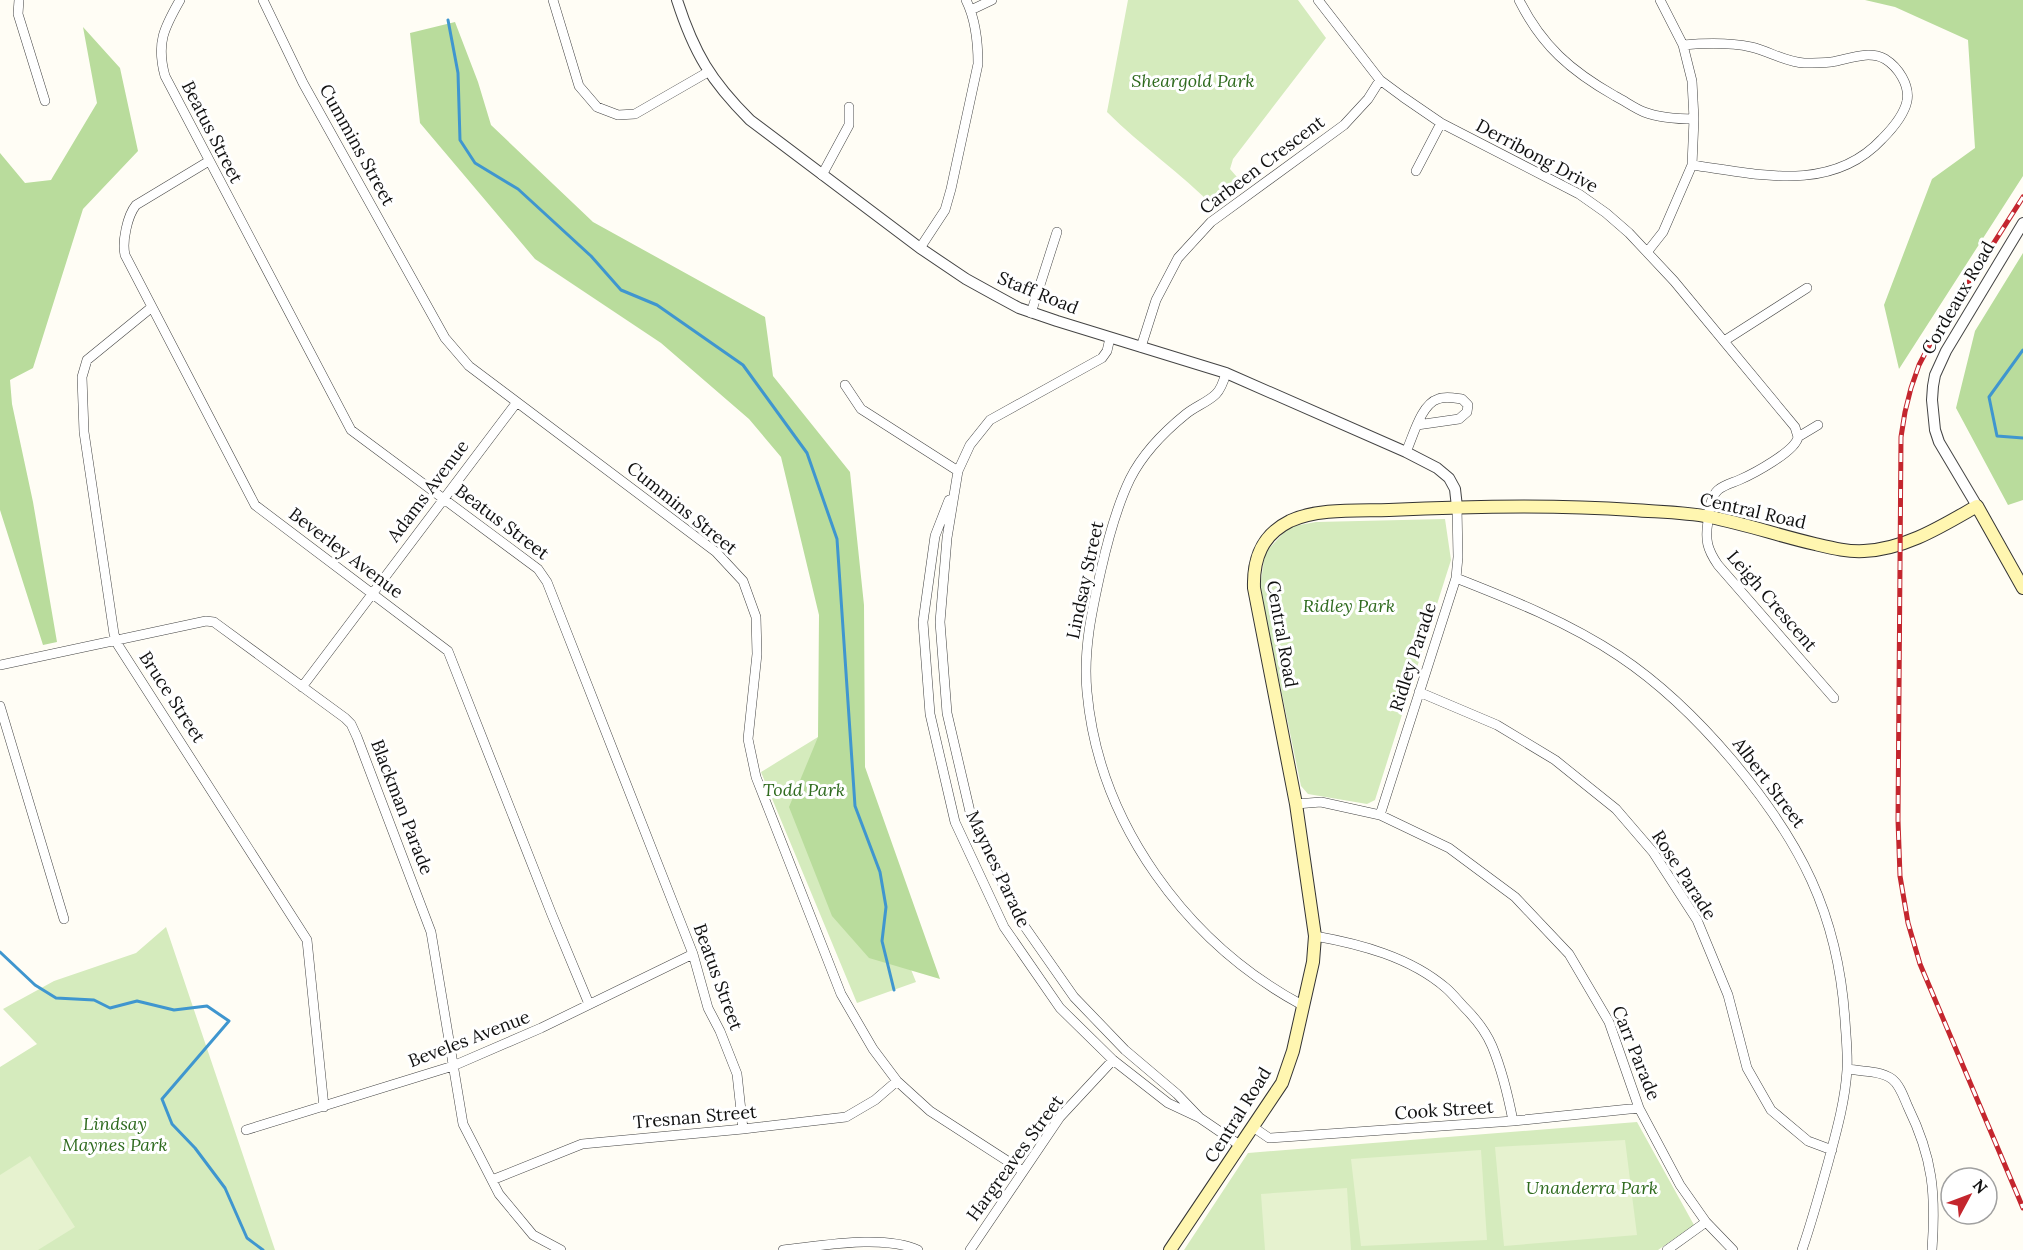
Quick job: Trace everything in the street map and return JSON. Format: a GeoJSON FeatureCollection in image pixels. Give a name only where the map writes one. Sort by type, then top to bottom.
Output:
{"type":"FeatureCollection","features":[{"type":"Feature","properties":{"kind":"main road","name":"Central Road"},"geometry":{"type":"LineString","coordinates":[[1170,1250],[1282,1083],[1293,1051],[1313,962],[1315,936],[1296,804],[1254,588],[1254,573],[1259,550],[1276,531],[1301,517],[1324,513],[1457,507],[1574,506],[1709,517],[1830,548],[1864,552],[1906,543],[1977,506]]}},
{"type":"Feature","properties":{"kind":"main road","name":"Cordeaux Road"},"geometry":{"type":"LineString","coordinates":[[1977,506],[2022,584]]}},
{"type":"Feature","properties":{"kind":"main road"},"geometry":{"type":"LineString","coordinates":[[1990,529],[1997,535],[2015,561],[2023,564]]}},
{"type":"Feature","properties":{"kind":"street"},"geometry":{"type":"LineString","coordinates":[[19,0],[18,14],[45,101]]}},
{"type":"Feature","properties":{"kind":"street","name":"Beatus Street"},"geometry":{"type":"LineString","coordinates":[[180,0],[161,37],[161,61],[171,89],[351,430],[543,574],[693,954],[708,1008],[737,1074],[743,1129]]}},
{"type":"Feature","properties":{"kind":"street","name":"Cummins Street"},"geometry":{"type":"LineString","coordinates":[[263,0],[303,83],[445,338],[469,366],[716,552],[743,581],[756,616],[757,654],[748,739],[756,777],[842,994],[873,1049],[897,1081],[930,1111],[1023,1171]]}},
{"type":"Feature","properties":{"kind":"street"},"geometry":{"type":"LineString","coordinates":[[553,0],[579,86],[597,107],[618,115],[635,114],[708,72]]}},
{"type":"Feature","properties":{"kind":"street","name":"Staff Road"},"geometry":{"type":"LineString","coordinates":[[677,0],[693,44],[708,72],[727,97],[750,120],[920,248],[966,279],[1031,312],[1226,374],[1406,452],[1437,468],[1449,478],[1455,489],[1457,507]]}},
{"type":"Feature","properties":{"kind":"street"},"geometry":{"type":"LineString","coordinates":[[920,248],[945,210],[978,64],[978,44],[971,10],[966,0]]}},
{"type":"Feature","properties":{"kind":"street"},"geometry":{"type":"LineString","coordinates":[[971,10],[992,0]]}},
{"type":"Feature","properties":{"kind":"street","name":"Derribong Drive"},"geometry":{"type":"LineString","coordinates":[[1317,0],[1380,80],[1440,123],[1579,194],[1606,213],[1648,250],[1796,428],[1798,437]]}},
{"type":"Feature","properties":{"kind":"street"},"geometry":{"type":"LineString","coordinates":[[1519,0],[1528,18],[1554,52],[1586,80],[1644,112],[1671,118],[1694,119]]}},
{"type":"Feature","properties":{"kind":"street"},"geometry":{"type":"LineString","coordinates":[[1648,250],[1662,232],[1692,165],[1694,119],[1692,81],[1683,45],[1660,0]]}},
{"type":"Feature","properties":{"kind":"street"},"geometry":{"type":"LineString","coordinates":[[1683,45],[1719,43],[1753,48],[1801,63],[1831,62],[1875,55],[1887,60],[1899,70],[1905,84],[1907,100],[1892,129],[1879,143],[1861,157],[1820,174],[1797,178],[1692,165]]}},
{"type":"Feature","properties":{"kind":"street","name":"Carbeen Crescent"},"geometry":{"type":"LineString","coordinates":[[1141,347],[1156,300],[1178,258],[1211,222],[1344,124],[1368,99],[1380,80]]}},
{"type":"Feature","properties":{"kind":"street"},"geometry":{"type":"LineString","coordinates":[[822,175],[849,125],[849,107]]}},
{"type":"Feature","properties":{"kind":"street"},"geometry":{"type":"LineString","coordinates":[[1416,171],[1440,123]]}},
{"type":"Feature","properties":{"kind":"street","name":"Beverley Avenue"},"geometry":{"type":"LineString","coordinates":[[209,161],[131,210],[123,247],[125,255],[255,505],[373,592],[448,651],[589,1004]]}},
{"type":"Feature","properties":{"kind":"street","name":"Cordeaux Road"},"geometry":{"type":"LineString","coordinates":[[1977,506],[1935,430],[1933,386],[1935,375],[1946,351],[2023,223]]}},
{"type":"Feature","properties":{"kind":"street"},"geometry":{"type":"LineString","coordinates":[[1031,312],[1057,232]]}},
{"type":"Feature","properties":{"kind":"street"},"geometry":{"type":"LineString","coordinates":[[1724,341],[1807,288]]}},
{"type":"Feature","properties":{"kind":"street","name":"Bruce Street"},"geometry":{"type":"LineString","coordinates":[[152,307],[87,360],[82,377],[84,432],[114,634],[307,940],[324,1107]]}},
{"type":"Feature","properties":{"kind":"street","name":"Maynes Parade"},"geometry":{"type":"LineString","coordinates":[[1110,338],[1107,351],[1102,358],[990,420],[970,446],[958,471],[947,538],[940,621],[947,713],[971,816],[1018,917],[1074,997],[1125,1050],[1177,1094],[1200,1118]]}},
{"type":"Feature","properties":{"kind":"street","name":"Lindsay Street"},"geometry":{"type":"LineString","coordinates":[[1226,374],[1218,393],[1186,414],[1162,437],[1131,478],[1111,528],[1091,616],[1087,648],[1087,691],[1095,745],[1111,792],[1128,829],[1153,870],[1191,919],[1221,949],[1254,976],[1302,1005]]}},
{"type":"Feature","properties":{"kind":"street"},"geometry":{"type":"LineString","coordinates":[[845,385],[861,409],[958,471]]}},
{"type":"Feature","properties":{"kind":"street"},"geometry":{"type":"LineString","coordinates":[[1406,452],[1417,425],[1423,411],[1436,399],[1462,399],[1467,402],[1467,412],[1462,417],[1417,425]]}},
{"type":"Feature","properties":{"kind":"street","name":"Adams Avenue"},"geometry":{"type":"LineString","coordinates":[[302,687],[517,402]]}},
{"type":"Feature","properties":{"kind":"street","name":"Leigh Crescent"},"geometry":{"type":"LineString","coordinates":[[1818,425],[1798,437],[1797,442],[1784,454],[1718,490],[1714,496],[1707,532],[1709,553],[1834,698]]}},
{"type":"Feature","properties":{"kind":"street","name":"Maynes Parade"},"geometry":{"type":"LineString","coordinates":[[955,486],[935,536],[923,622],[930,714],[955,822],[1004,927],[1060,1008],[1113,1060],[1168,1103],[1200,1118],[1241,1146]]}},
{"type":"Feature","properties":{"kind":"street","name":"Ridley Parade"},"geometry":{"type":"LineString","coordinates":[[1380,815],[1456,578],[1457,507]]}},
{"type":"Feature","properties":{"kind":"street","name":"Albert Street"},"geometry":{"type":"LineString","coordinates":[[1456,578],[1561,621],[1620,657],[1675,700],[1716,740],[1760,792],[1793,842],[1813,882],[1833,936],[1843,990],[1847,1069],[1843,1104],[1832,1150],[1802,1250]]}},
{"type":"Feature","properties":{"kind":"street","name":"Blackman Parade"},"geometry":{"type":"LineString","coordinates":[[0,665],[206,621],[214,622],[351,724],[431,932],[463,1124],[499,1194],[528,1231],[561,1250]]}},
{"type":"Feature","properties":{"kind":"street","name":"Rose Parade"},"geometry":{"type":"LineString","coordinates":[[1419,692],[1454,705],[1507,731],[1555,760],[1616,809],[1653,852],[1697,920],[1728,995],[1747,1068],[1771,1110],[1808,1141],[1832,1150]]}},
{"type":"Feature","properties":{"kind":"street"},"geometry":{"type":"LineString","coordinates":[[0,706],[64,919]]}},
{"type":"Feature","properties":{"kind":"street","name":"Carr Parade"},"geometry":{"type":"LineString","coordinates":[[1296,804],[1321,802],[1380,815],[1449,848],[1515,897],[1569,954],[1609,1022],[1640,1108],[1680,1185],[1706,1222],[1733,1250]]}},
{"type":"Feature","properties":{"kind":"street"},"geometry":{"type":"LineString","coordinates":[[1315,936],[1342,941],[1388,955],[1417,969],[1446,988],[1476,1020],[1491,1044],[1506,1085],[1513,1121]]}},
{"type":"Feature","properties":{"kind":"street","name":"Beveles Avenue"},"geometry":{"type":"LineString","coordinates":[[246,1130],[453,1066],[541,1028],[693,954]]}},
{"type":"Feature","properties":{"kind":"street","name":"Hargreaves Street"},"geometry":{"type":"LineString","coordinates":[[970,1250],[1060,1117],[1113,1060]]}},
{"type":"Feature","properties":{"kind":"street"},"geometry":{"type":"LineString","coordinates":[[1847,1069],[1881,1074],[1892,1079],[1899,1088],[1917,1125],[1931,1172],[1935,1200],[1932,1250]]}},
{"type":"Feature","properties":{"kind":"street","name":"Tresnan Street"},"geometry":{"type":"LineString","coordinates":[[492,1180],[582,1143],[743,1129],[846,1117],[875,1101],[897,1081]]}},
{"type":"Feature","properties":{"kind":"street","name":"Cook Street"},"geometry":{"type":"LineString","coordinates":[[1253,1127],[1269,1138],[1513,1121],[1640,1108]]}},
{"type":"Feature","properties":{"kind":"street"},"geometry":{"type":"LineString","coordinates":[[1667,1250],[1706,1222]]}},
{"type":"Feature","properties":{"kind":"street"},"geometry":{"type":"LineString","coordinates":[[783,1250],[828,1248],[873,1242],[907,1246],[918,1250]]}},
{"type":"Feature","properties":{"kind":"green space","name":"Sheargold Park"},"geometry":{"type":"Polygon","coordinates":[[[1128,0],[1298,0],[1326,38],[1233,159],[1230,169],[1243,184],[1215,208],[1107,112],[1128,0]]]}},
{"type":"Feature","properties":{"kind":"green space"},"geometry":{"type":"Polygon","coordinates":[[[1865,0],[2023,0],[2023,176],[1899,369],[1884,305],[1932,179],[1975,148],[1968,40],[1895,7],[1865,0]]]}},
{"type":"Feature","properties":{"kind":"green space"},"geometry":{"type":"Polygon","coordinates":[[[455,22],[478,82],[491,125],[593,222],[765,317],[773,376],[850,472],[864,605],[865,767],[940,979],[869,958],[832,916],[789,807],[818,737],[819,615],[781,457],[749,419],[661,343],[535,259],[420,123],[410,33],[455,22]]]}},
{"type":"Feature","properties":{"kind":"green space"},"geometry":{"type":"Polygon","coordinates":[[[83,27],[120,68],[138,151],[83,209],[33,368],[10,380],[12,404],[33,502],[57,642],[43,645],[0,510],[0,153],[25,183],[51,180],[97,103],[83,27]]]}},
{"type":"Feature","properties":{"kind":"green space"},"geometry":{"type":"Polygon","coordinates":[[[2023,253],[2023,500],[2008,505],[1956,408],[1975,331],[2023,253]]]}},
{"type":"Feature","properties":{"kind":"green space","name":"Ridley Park"},"geometry":{"type":"Polygon","coordinates":[[[1445,519],[1451,560],[1375,800],[1367,804],[1308,794],[1301,786],[1260,588],[1265,553],[1289,527],[1316,522],[1445,519]]]}},
{"type":"Feature","properties":{"kind":"green space","name":"Todd Park"},"geometry":{"type":"Polygon","coordinates":[[[818,737],[916,982],[857,1003],[761,772],[818,737]]]}},
{"type":"Feature","properties":{"kind":"green space","name":"Lindsay Maynes Park"},"geometry":{"type":"Polygon","coordinates":[[[166,927],[275,1250],[0,1250],[0,1067],[37,1044],[3,1009],[54,981],[136,953],[166,927]]]}},
{"type":"Feature","properties":{"kind":"green space","name":"Unanderra Park"},"geometry":{"type":"Polygon","coordinates":[[[1637,1122],[1694,1225],[1658,1250],[1184,1250],[1248,1153],[1637,1122]]]}},
{"type":"Feature","properties":{"kind":"green space"},"geometry":{"type":"Polygon","coordinates":[[[1625,1140],[1637,1235],[1504,1246],[1495,1147],[1625,1140]]]}},
{"type":"Feature","properties":{"kind":"green space"},"geometry":{"type":"Polygon","coordinates":[[[1481,1150],[1487,1240],[1361,1246],[1351,1159],[1481,1150]]]}},
{"type":"Feature","properties":{"kind":"green space"},"geometry":{"type":"Polygon","coordinates":[[[30,1156],[75,1227],[38,1250],[0,1250],[0,1175],[30,1156]]]}},
{"type":"Feature","properties":{"kind":"green space"},"geometry":{"type":"Polygon","coordinates":[[[1347,1188],[1351,1250],[1265,1250],[1261,1194],[1347,1188]]]}},
{"type":"Feature","properties":{"kind":"waterway"},"geometry":{"type":"LineString","coordinates":[[448,20],[458,73],[460,140],[475,163],[518,189],[591,256],[621,290],[657,305],[743,365],[807,453],[837,539],[855,806],[880,872],[886,907],[882,941],[894,990]]}},
{"type":"Feature","properties":{"kind":"waterway"},"geometry":{"type":"LineString","coordinates":[[2023,350],[1989,397],[1997,436],[2023,438]]}},
{"type":"Feature","properties":{"kind":"waterway"},"geometry":{"type":"LineString","coordinates":[[0,952],[35,985],[56,998],[94,1000],[110,1008],[137,1001],[174,1010],[207,1006],[229,1021],[162,1099],[172,1124],[195,1148],[225,1188],[247,1238],[263,1250]]}},
{"type":"Feature","properties":{"kind":"railway"},"geometry":{"type":"LineString","coordinates":[[2023,197],[1932,340],[1919,365],[1905,412],[1901,437],[1898,820],[1900,876],[1908,923],[1920,964],[2023,1208]]}}]}
